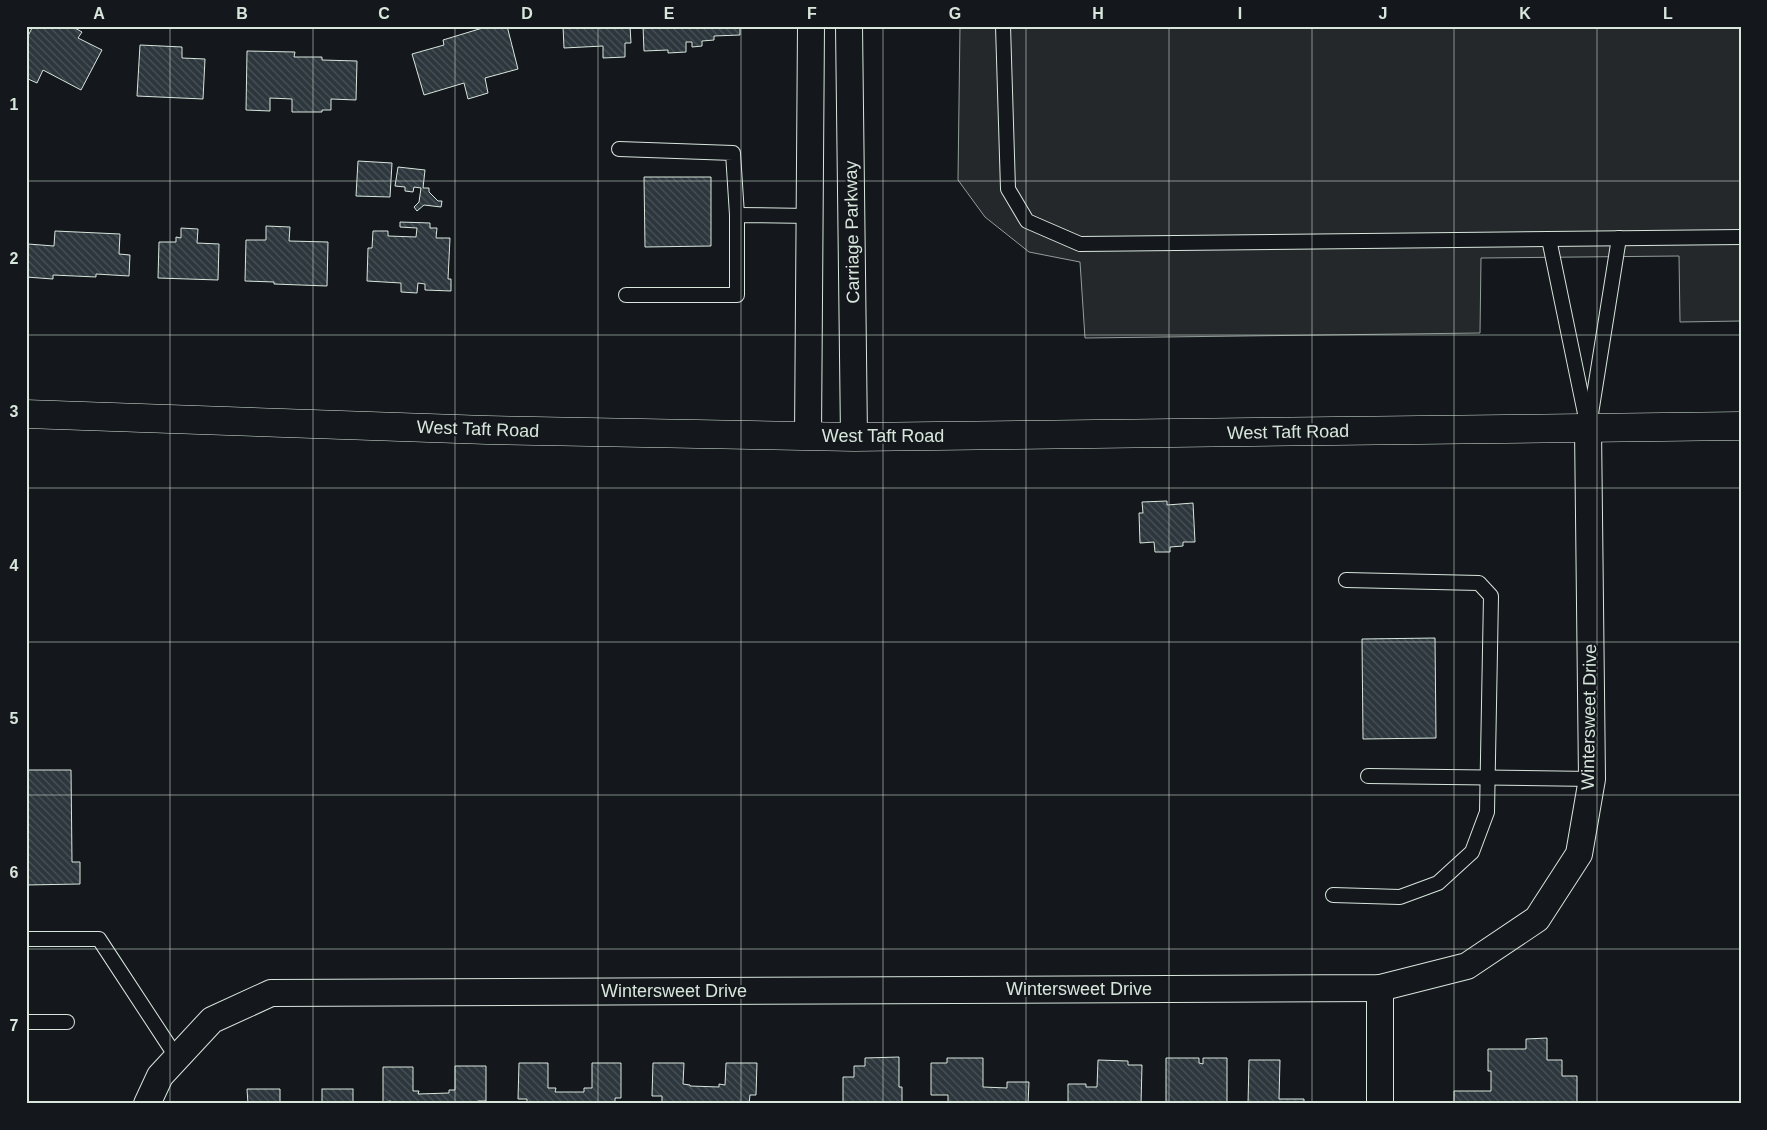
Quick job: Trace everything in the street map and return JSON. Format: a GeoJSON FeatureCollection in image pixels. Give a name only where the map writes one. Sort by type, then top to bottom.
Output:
{"type":"FeatureCollection","features":[{"type":"Feature","properties":{"kind":"main road","name":"West Taft Road"},"geometry":{"type":"LineString","coordinates":[[26,414],[467,429],[854,437],[1741,426]]}},
{"type":"Feature","properties":{"kind":"street"},"geometry":{"type":"LineString","coordinates":[[808,436],[811,26]]}},
{"type":"Feature","properties":{"kind":"street","name":"Carriage Parkway"},"geometry":{"type":"LineString","coordinates":[[849,26],[854,437]]}},
{"type":"Feature","properties":{"kind":"street"},"geometry":{"type":"LineString","coordinates":[[810,216],[852,215]]}},
{"type":"Feature","properties":{"kind":"street","name":"Wintersweet Drive"},"geometry":{"type":"LineString","coordinates":[[147,1104],[160,1076],[212,1020],[271,993],[1380,988],[1467,966],[1537,918],[1579,854],[1592,778],[1588,428]]}},
{"type":"Feature","properties":{"kind":"street"},"geometry":{"type":"LineString","coordinates":[[1380,988],[1380,1104]]}},
{"type":"Feature","properties":{"kind":"lane"},"geometry":{"type":"LineString","coordinates":[[1004,26],[1008,189],[1027,221],[1080,244],[1741,237]]}},
{"type":"Feature","properties":{"kind":"lane"},"geometry":{"type":"LineString","coordinates":[[619,149],[733,153],[737,215],[737,295],[626,295]]}},
{"type":"Feature","properties":{"kind":"lane"},"geometry":{"type":"LineString","coordinates":[[737,215],[810,216]]}},
{"type":"Feature","properties":{"kind":"lane"},"geometry":{"type":"LineString","coordinates":[[1588,428],[1619,238]]}},
{"type":"Feature","properties":{"kind":"lane"},"geometry":{"type":"LineString","coordinates":[[1549,239],[1588,428]]}},
{"type":"Feature","properties":{"kind":"lane"},"geometry":{"type":"LineString","coordinates":[[1333,894],[1400,897],[1438,883],[1472,852],[1487,812],[1491,596],[1479,583],[1346,580]]}},
{"type":"Feature","properties":{"kind":"lane"},"geometry":{"type":"LineString","coordinates":[[1368,776],[1592,778]]}},
{"type":"Feature","properties":{"kind":"lane"},"geometry":{"type":"LineString","coordinates":[[26,939],[99,939],[177,1058]]}},
{"type":"Feature","properties":{"kind":"lane"},"geometry":{"type":"LineString","coordinates":[[26,1022],[67,1022]]}},
{"type":"Feature","properties":{"kind":"shaded area"},"geometry":{"type":"Polygon","coordinates":[[[960,26],[1741,26],[1741,321],[1680,322],[1679,256],[1481,258],[1480,333],[1085,338],[1080,262],[1029,252],[985,217],[958,180],[960,26]]]}},
{"type":"Feature","properties":{"kind":"building"},"geometry":{"type":"Polygon","coordinates":[[[33,26],[71,26],[82,32],[78,38],[102,50],[81,90],[43,70],[37,83],[26,78],[26,40],[33,26]]]}},
{"type":"Feature","properties":{"kind":"building"},"geometry":{"type":"Polygon","coordinates":[[[489,26],[507,26],[518,69],[485,78],[488,93],[468,99],[464,83],[424,95],[412,54],[444,45],[443,40],[489,26]]]}},
{"type":"Feature","properties":{"kind":"building"},"geometry":{"type":"Polygon","coordinates":[[[563,26],[630,26],[631,43],[625,43],[625,57],[603,58],[603,46],[564,48],[563,26]]]}},
{"type":"Feature","properties":{"kind":"building"},"geometry":{"type":"Polygon","coordinates":[[[643,26],[740,26],[740,35],[714,36],[714,40],[702,41],[702,46],[692,47],[692,42],[686,42],[686,52],[668,53],[668,50],[644,51],[643,26]]]}},
{"type":"Feature","properties":{"kind":"building"},"geometry":{"type":"Polygon","coordinates":[[[140,45],[182,47],[182,58],[205,59],[203,99],[137,96],[140,45]]]}},
{"type":"Feature","properties":{"kind":"building"},"geometry":{"type":"Polygon","coordinates":[[[247,51],[295,52],[294,57],[322,57],[322,60],[357,61],[356,100],[331,99],[331,110],[322,110],[322,112],[292,112],[292,99],[270,98],[270,111],[246,110],[247,51]]]}},
{"type":"Feature","properties":{"kind":"building"},"geometry":{"type":"Polygon","coordinates":[[[358,161],[392,163],[390,197],[356,196],[358,161]]]}},
{"type":"Feature","properties":{"kind":"building"},"geometry":{"type":"Polygon","coordinates":[[[398,167],[425,170],[423,188],[429,188],[429,192],[438,201],[442,201],[441,207],[424,205],[417,211],[414,207],[419,202],[421,188],[414,187],[413,192],[405,191],[405,187],[395,186],[398,167]]]}},
{"type":"Feature","properties":{"kind":"building"},"geometry":{"type":"Polygon","coordinates":[[[644,177],[711,177],[711,246],[645,247],[644,177]]]}},
{"type":"Feature","properties":{"kind":"building"},"geometry":{"type":"Polygon","coordinates":[[[400,222],[430,223],[430,228],[437,228],[436,238],[450,238],[448,279],[451,279],[451,291],[425,290],[425,284],[418,283],[417,293],[401,292],[401,283],[367,281],[368,248],[372,248],[373,231],[388,231],[388,236],[416,237],[417,228],[400,227],[400,222]]]}},
{"type":"Feature","properties":{"kind":"building"},"geometry":{"type":"Polygon","coordinates":[[[266,226],[290,227],[289,241],[328,242],[327,286],[245,281],[246,240],[266,240],[266,226]]]}},
{"type":"Feature","properties":{"kind":"building"},"geometry":{"type":"Polygon","coordinates":[[[181,228],[198,229],[197,243],[219,244],[218,280],[158,278],[159,242],[176,242],[176,237],[181,238],[181,228]]]}},
{"type":"Feature","properties":{"kind":"building"},"geometry":{"type":"Polygon","coordinates":[[[55,231],[120,234],[119,254],[130,255],[129,276],[96,274],[96,277],[53,275],[53,279],[26,277],[28,244],[54,246],[55,231]]]}},
{"type":"Feature","properties":{"kind":"building"},"geometry":{"type":"Polygon","coordinates":[[[1167,501],[1167,505],[1193,503],[1195,542],[1183,542],[1183,546],[1170,547],[1170,552],[1155,552],[1154,542],[1140,543],[1139,513],[1143,513],[1142,502],[1167,501]]]}},
{"type":"Feature","properties":{"kind":"building"},"geometry":{"type":"Polygon","coordinates":[[[1435,638],[1436,738],[1363,739],[1362,639],[1435,638]]]}},
{"type":"Feature","properties":{"kind":"building"},"geometry":{"type":"Polygon","coordinates":[[[26,770],[71,770],[72,862],[80,862],[80,884],[26,885],[26,770]]]}},
{"type":"Feature","properties":{"kind":"building"},"geometry":{"type":"Polygon","coordinates":[[[1547,1038],[1547,1060],[1562,1060],[1562,1076],[1577,1076],[1577,1104],[1454,1104],[1454,1091],[1491,1091],[1491,1071],[1488,1071],[1488,1049],[1526,1049],[1526,1039],[1547,1038]]]}},
{"type":"Feature","properties":{"kind":"building"},"geometry":{"type":"Polygon","coordinates":[[[899,1057],[899,1087],[902,1087],[902,1104],[843,1104],[843,1077],[854,1077],[854,1066],[865,1066],[865,1058],[899,1057]]]}},
{"type":"Feature","properties":{"kind":"building"},"geometry":{"type":"Polygon","coordinates":[[[947,1058],[983,1058],[983,1087],[1007,1088],[1007,1082],[1029,1082],[1028,1104],[948,1104],[948,1095],[931,1095],[931,1063],[947,1063],[947,1058]]]}},
{"type":"Feature","properties":{"kind":"building"},"geometry":{"type":"Polygon","coordinates":[[[1166,1058],[1199,1058],[1199,1063],[1203,1064],[1203,1058],[1227,1058],[1227,1104],[1166,1104],[1166,1058]]]}},
{"type":"Feature","properties":{"kind":"building"},"geometry":{"type":"Polygon","coordinates":[[[1098,1060],[1128,1061],[1128,1065],[1142,1065],[1141,1104],[1068,1104],[1068,1084],[1086,1084],[1086,1087],[1097,1087],[1098,1060]]]}},
{"type":"Feature","properties":{"kind":"building"},"geometry":{"type":"Polygon","coordinates":[[[1249,1060],[1280,1060],[1279,1099],[1304,1099],[1304,1104],[1248,1104],[1249,1060]]]}},
{"type":"Feature","properties":{"kind":"building"},"geometry":{"type":"Polygon","coordinates":[[[519,1063],[548,1063],[548,1088],[556,1088],[555,1092],[584,1092],[584,1088],[592,1088],[592,1063],[621,1063],[621,1098],[615,1098],[615,1104],[527,1104],[527,1099],[518,1099],[519,1063]]]}},
{"type":"Feature","properties":{"kind":"building"},"geometry":{"type":"Polygon","coordinates":[[[653,1063],[684,1063],[683,1084],[719,1087],[719,1084],[725,1085],[726,1063],[757,1063],[756,1095],[750,1095],[749,1104],[662,1104],[662,1096],[652,1096],[653,1063]]]}},
{"type":"Feature","properties":{"kind":"building"},"geometry":{"type":"Polygon","coordinates":[[[455,1066],[486,1066],[486,1101],[478,1101],[478,1104],[391,1104],[391,1101],[383,1102],[383,1067],[413,1067],[413,1091],[419,1091],[418,1094],[449,1093],[449,1090],[455,1090],[455,1066]]]}},
{"type":"Feature","properties":{"kind":"building"},"geometry":{"type":"Polygon","coordinates":[[[247,1089],[280,1089],[280,1104],[248,1104],[247,1089]]]}},
{"type":"Feature","properties":{"kind":"building"},"geometry":{"type":"Polygon","coordinates":[[[322,1089],[353,1089],[353,1104],[322,1104],[322,1089]]]}}]}
